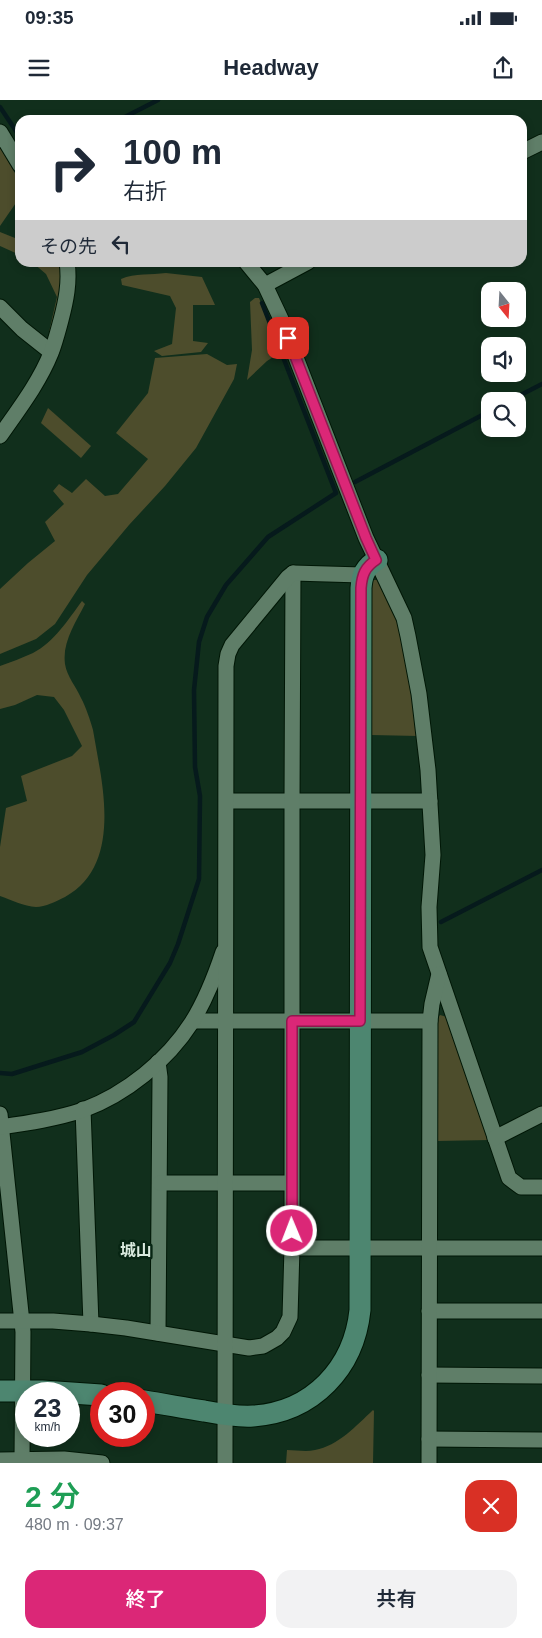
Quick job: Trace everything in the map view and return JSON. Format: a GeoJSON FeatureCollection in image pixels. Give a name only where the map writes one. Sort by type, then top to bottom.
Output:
{"type":"FeatureCollection","features":[{"type":"Feature","properties":{"kind":"street"},"geometry":{"type":"LineString","coordinates":[[0,132],[15,157]]}},
{"type":"Feature","properties":{"kind":"street"},"geometry":{"type":"LineString","coordinates":[[527,150],[542,142]]}},
{"type":"Feature","properties":{"kind":"street"},"geometry":{"type":"LineString","coordinates":[[2,429],[39,376],[52,352],[68,291],[68,267]]}},
{"type":"Feature","properties":{"kind":"street"},"geometry":{"type":"LineString","coordinates":[[155,1403],[225,1415],[254,1416],[285,1410],[313,1394],[335,1375],[347,1357],[359,1323],[361,588],[369,567],[366,538],[281,319],[265,285],[250,267]]}},
{"type":"Feature","properties":{"kind":"street"},"geometry":{"type":"LineString","coordinates":[[265,285],[299,267]]}},
{"type":"Feature","properties":{"kind":"street"},"geometry":{"type":"LineString","coordinates":[[0,307],[22,329],[52,352]]}},
{"type":"Feature","properties":{"kind":"street"},"geometry":{"type":"LineString","coordinates":[[225,1463],[226,666],[232,645],[293,573],[369,567]]}},
{"type":"Feature","properties":{"kind":"street"},"geometry":{"type":"LineString","coordinates":[[369,567],[404,618],[425,741],[433,856],[430,947],[509,1178],[521,1187],[542,1187]]}},
{"type":"Feature","properties":{"kind":"street"},"geometry":{"type":"LineString","coordinates":[[0,1321],[22,1320],[91,1324],[158,1333],[243,1348],[256,1348],[271,1342],[283,1332],[290,1317],[292,1248],[293,573]]}},
{"type":"Feature","properties":{"kind":"street"},"geometry":{"type":"LineString","coordinates":[[227,801],[430,801]]}},
{"type":"Feature","properties":{"kind":"street"},"geometry":{"type":"LineString","coordinates":[[23,1382],[22,1320],[1,1123],[45,1119],[83,1109],[120,1092],[158,1062],[179,1041],[193,1020],[214,975],[226,941]]}},
{"type":"Feature","properties":{"kind":"street"},"geometry":{"type":"LineString","coordinates":[[429,1463],[430,1021],[439,974]]}},
{"type":"Feature","properties":{"kind":"street"},"geometry":{"type":"LineString","coordinates":[[193,1020],[430,1021]]}},
{"type":"Feature","properties":{"kind":"street"},"geometry":{"type":"LineString","coordinates":[[158,1062],[160,1077],[158,1333]]}},
{"type":"Feature","properties":{"kind":"street"},"geometry":{"type":"LineString","coordinates":[[83,1109],[91,1324]]}},
{"type":"Feature","properties":{"kind":"street"},"geometry":{"type":"LineString","coordinates":[[495,1138],[542,1114]]}},
{"type":"Feature","properties":{"kind":"street"},"geometry":{"type":"LineString","coordinates":[[160,1183],[291,1183]]}},
{"type":"Feature","properties":{"kind":"street"},"geometry":{"type":"LineString","coordinates":[[292,1248],[542,1248]]}},
{"type":"Feature","properties":{"kind":"street"},"geometry":{"type":"LineString","coordinates":[[429,1311],[542,1311]]}},
{"type":"Feature","properties":{"kind":"street"},"geometry":{"type":"LineString","coordinates":[[429,1375],[542,1376]]}},
{"type":"Feature","properties":{"kind":"street"},"geometry":{"type":"LineString","coordinates":[[0,1391],[15,1391]]}},
{"type":"Feature","properties":{"kind":"street"},"geometry":{"type":"LineString","coordinates":[[429,1439],[542,1440]]}},
{"type":"Feature","properties":{"kind":"street"},"geometry":{"type":"LineString","coordinates":[[22,1447],[22,1459]]}},
{"type":"Feature","properties":{"kind":"street"},"geometry":{"type":"LineString","coordinates":[[0,1460],[64,1459],[102,1463]]}},
{"type":"Feature","properties":{"kind":"shaded area"},"geometry":{"type":"Polygon","coordinates":[[[0,147],[15,173],[15,204],[0,226],[0,147]]]}},
{"type":"Feature","properties":{"kind":"shaded area"},"geometry":{"type":"Polygon","coordinates":[[[0,232],[15,238],[15,253],[0,246],[0,232]]]}},
{"type":"Feature","properties":{"kind":"shaded area"},"geometry":{"type":"Polygon","coordinates":[[[38,267],[61,267],[61,288],[51,334],[49,332],[57,297],[46,274],[38,267]]]}},
{"type":"Feature","properties":{"kind":"shaded area"},"geometry":{"type":"Polygon","coordinates":[[[166,273],[202,277],[215,305],[193,305],[193,341],[208,343],[201,352],[162,356],[154,351],[172,344],[176,308],[170,296],[122,285],[121,279],[126,277],[166,273]]]}},
{"type":"Feature","properties":{"kind":"shaded area"},"geometry":{"type":"Polygon","coordinates":[[[255,298],[259,298],[281,352],[267,361],[247,380],[252,350],[250,302],[255,298]]]}},
{"type":"Feature","properties":{"kind":"shaded area"},"geometry":{"type":"Polygon","coordinates":[[[207,354],[227,365],[237,364],[234,379],[196,448],[87,575],[55,624],[36,639],[0,654],[0,589],[55,541],[45,522],[64,504],[53,491],[59,484],[72,493],[86,479],[105,496],[118,494],[148,459],[116,433],[148,393],[155,358],[207,354]]]}},
{"type":"Feature","properties":{"kind":"shaded area"},"geometry":{"type":"Polygon","coordinates":[[[48,408],[91,446],[81,458],[41,423],[48,408]]]}},
{"type":"Feature","properties":{"kind":"shaded area"},"geometry":{"type":"Polygon","coordinates":[[[378,580],[397,620],[410,678],[418,736],[371,735],[371,582],[378,580]]]}},
{"type":"Feature","properties":{"kind":"shaded area"},"geometry":{"type":"Polygon","coordinates":[[[82,601],[85,604],[68,640],[65,664],[85,705],[93,730],[104,800],[103,838],[92,872],[81,886],[55,902],[36,907],[0,896],[0,847],[6,808],[27,801],[21,776],[72,756],[82,746],[64,710],[54,697],[37,695],[15,705],[0,709],[0,666],[33,653],[48,643],[82,601]]]}},
{"type":"Feature","properties":{"kind":"shaded area"},"geometry":{"type":"Polygon","coordinates":[[[440,1015],[447,1017],[490,1140],[436,1141],[437,1019],[440,1015]]]}},
{"type":"Feature","properties":{"kind":"shaded area"},"geometry":{"type":"Polygon","coordinates":[[[373,1410],[373,1463],[286,1463],[287,1450],[312,1451],[332,1444],[347,1434],[373,1410]]]}},
{"type":"Feature","properties":{"kind":"waterway"},"geometry":{"type":"LineString","coordinates":[[129,115],[158,100]]}},
{"type":"Feature","properties":{"kind":"waterway"},"geometry":{"type":"LineString","coordinates":[[0,107],[15,130]]}},
{"type":"Feature","properties":{"kind":"waterway"},"geometry":{"type":"LineString","coordinates":[[0,1073],[12,1074],[82,1052],[114,1035],[134,1022],[170,963],[199,879],[200,796],[195,767],[194,690],[199,642],[207,617],[226,585],[268,537],[336,493],[262,303]]}},
{"type":"Feature","properties":{"kind":"waterway"},"geometry":{"type":"LineString","coordinates":[[526,392],[542,384]]}},
{"type":"Feature","properties":{"kind":"waterway"},"geometry":{"type":"LineString","coordinates":[[355,482],[481,416]]}},
{"type":"Feature","properties":{"kind":"waterway"},"geometry":{"type":"LineString","coordinates":[[441,922],[542,870]]}},
{"type":"Feature","properties":{"kind":"district","name":"城山"},"geometry":{"type":"Point","coordinates":[136,1250]}},
{"type":"Feature","properties":{"kind":"route"},"geometry":{"type":"LineString","coordinates":[[288,338],[376,560],[365,569],[362,575],[361,588],[360,1021],[292,1021],[292,1231]]}}]}
